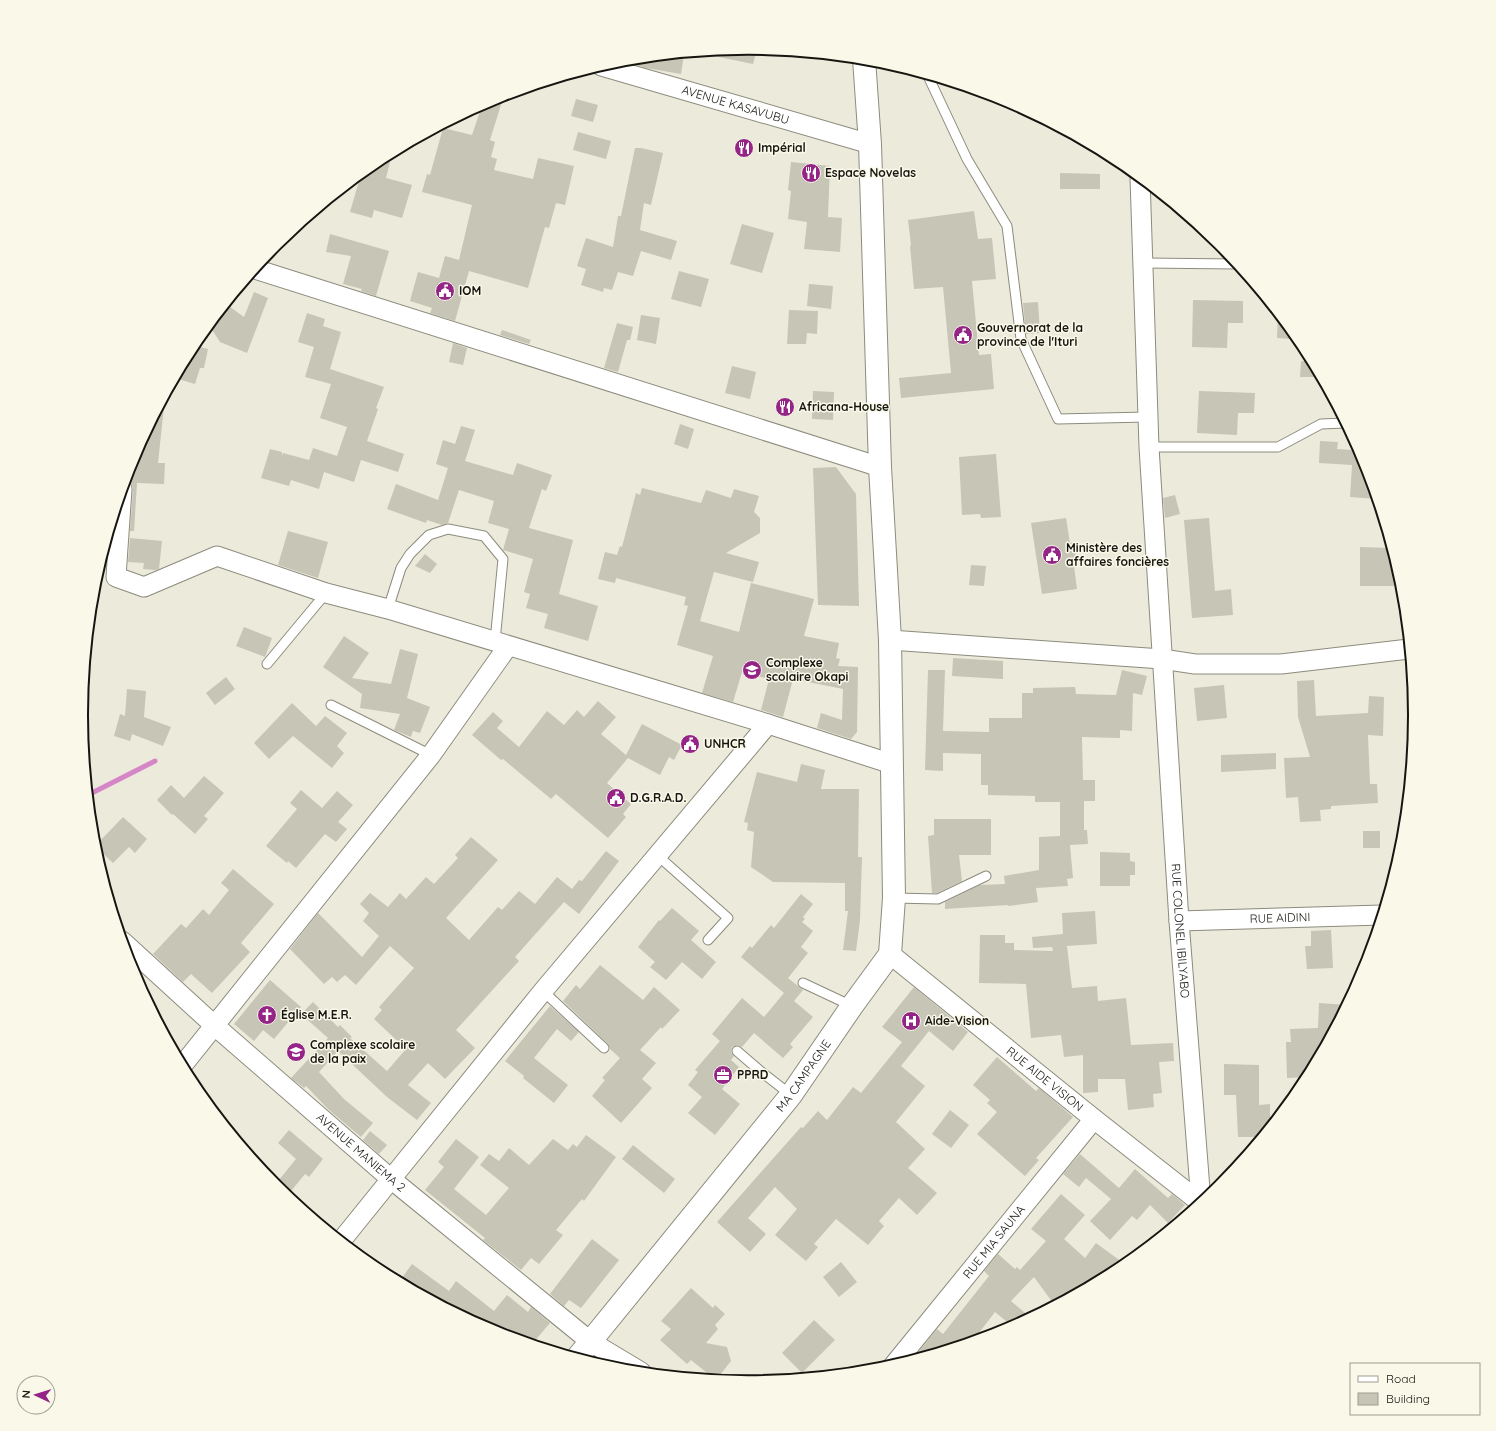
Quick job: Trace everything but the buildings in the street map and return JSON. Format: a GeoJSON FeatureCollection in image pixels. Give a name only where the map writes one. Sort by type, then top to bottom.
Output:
{"type":"FeatureCollection","features":[{"type":"Feature","properties":{"kind":"street"},"geometry":{"type":"LineString","coordinates":[[864,66],[870,144],[880,467],[890,640],[894,898],[890,954]]}},
{"type":"Feature","properties":{"kind":"street","name":"AVENUE KASAVUBU"},"geometry":{"type":"LineString","coordinates":[[613,69],[870,144]]}},
{"type":"Feature","properties":{"kind":"street","name":"RUE COLONEL IBILYABO"},"geometry":{"type":"LineString","coordinates":[[1140,184],[1144,263],[1147,418],[1179,921],[1201,1196]]}},
{"type":"Feature","properties":{"kind":"street"},"geometry":{"type":"LineString","coordinates":[[260,271],[880,467]]}},
{"type":"Feature","properties":{"kind":"street"},"geometry":{"type":"LineString","coordinates":[[120,511],[116,577],[144,587],[209,559],[326,593],[388,609],[768,724],[892,764]]}},
{"type":"Feature","properties":{"kind":"street"},"geometry":{"type":"LineString","coordinates":[[890,640],[1162,660],[1194,664],[1281,664],[1405,649]]}},
{"type":"Feature","properties":{"kind":"street"},"geometry":{"type":"LineString","coordinates":[[186,1061],[431,755],[502,644]]}},
{"type":"Feature","properties":{"kind":"street"},"geometry":{"type":"LineString","coordinates":[[344,1238],[543,991],[768,724]]}},
{"type":"Feature","properties":{"kind":"street","name":"RUE AIDINI"},"geometry":{"type":"LineString","coordinates":[[1179,921],[1377,915]]}},
{"type":"Feature","properties":{"kind":"street","name":"AVENUE MANIEMA 2"},"geometry":{"type":"LineString","coordinates":[[131,949],[215,1026],[391,1179],[591,1342],[629,1365]]}},
{"type":"Feature","properties":{"kind":"street","name":"MA CAMPAGNE"},"geometry":{"type":"LineString","coordinates":[[591,1342],[791,1095],[852,1006],[890,954]]}},
{"type":"Feature","properties":{"kind":"street","name":"RUE AIDE VISION"},"geometry":{"type":"LineString","coordinates":[[890,954],[1094,1119],[1197,1199]]}},
{"type":"Feature","properties":{"kind":"street","name":"RUE MIA SAUNA"},"geometry":{"type":"LineString","coordinates":[[901,1357],[1094,1119]]}},
{"type":"Feature","properties":{"kind":"street"},"geometry":{"type":"LineString","coordinates":[[581,1354],[591,1342]]}},
{"type":"Feature","properties":{"kind":"lane"},"geometry":{"type":"LineString","coordinates":[[931,81],[967,159],[1007,226],[1021,339],[1058,419],[1147,418]]}},
{"type":"Feature","properties":{"kind":"lane"},"geometry":{"type":"LineString","coordinates":[[1144,263],[1230,264]]}},
{"type":"Feature","properties":{"kind":"lane"},"geometry":{"type":"LineString","coordinates":[[1149,447],[1278,447],[1321,424],[1340,423]]}},
{"type":"Feature","properties":{"kind":"lane"},"geometry":{"type":"LineString","coordinates":[[388,609],[401,568],[410,554],[429,535],[448,529],[484,536],[504,559],[502,644]]}},
{"type":"Feature","properties":{"kind":"lane"},"geometry":{"type":"LineString","coordinates":[[267,664],[326,593]]}},
{"type":"Feature","properties":{"kind":"lane"},"geometry":{"type":"LineString","coordinates":[[331,705],[431,755]]}},
{"type":"Feature","properties":{"kind":"lane"},"geometry":{"type":"LineString","coordinates":[[657,855],[728,918],[708,940]]}},
{"type":"Feature","properties":{"kind":"lane"},"geometry":{"type":"LineString","coordinates":[[894,898],[938,899],[986,876]]}},
{"type":"Feature","properties":{"kind":"lane"},"geometry":{"type":"LineString","coordinates":[[803,983],[852,1006]]}},
{"type":"Feature","properties":{"kind":"lane"},"geometry":{"type":"LineString","coordinates":[[543,991],[604,1048]]}},
{"type":"Feature","properties":{"kind":"lane"},"geometry":{"type":"LineString","coordinates":[[737,1051],[791,1095]]}},
{"type":"Feature","properties":{"kind":"waterway"},"geometry":{"type":"LineString","coordinates":[[92,793],[155,761]]}},
{"type":"Feature","properties":{"kind":"place","name":"Impérial"},"geometry":{"type":"Point","coordinates":[744,148]}},
{"type":"Feature","properties":{"kind":"place","name":"Espace Novelas"},"geometry":{"type":"Point","coordinates":[811,173]}},
{"type":"Feature","properties":{"kind":"place","name":"IOM"},"geometry":{"type":"Point","coordinates":[445,291]}},
{"type":"Feature","properties":{"kind":"place","name":"Gouvernorat de la province de l'Ituri"},"geometry":{"type":"Point","coordinates":[963,335]}},
{"type":"Feature","properties":{"kind":"place","name":"Africana-House"},"geometry":{"type":"Point","coordinates":[785,407]}},
{"type":"Feature","properties":{"kind":"place","name":"Ministère des affaires foncières"},"geometry":{"type":"Point","coordinates":[1052,555]}},
{"type":"Feature","properties":{"kind":"place","name":"Complexe scolaire Okapi"},"geometry":{"type":"Point","coordinates":[752,670]}},
{"type":"Feature","properties":{"kind":"place","name":"UNHCR"},"geometry":{"type":"Point","coordinates":[690,744]}},
{"type":"Feature","properties":{"kind":"place","name":"D.G.R.A.D."},"geometry":{"type":"Point","coordinates":[616,798]}},
{"type":"Feature","properties":{"kind":"place","name":"Église M.E.R."},"geometry":{"type":"Point","coordinates":[267,1015]}},
{"type":"Feature","properties":{"kind":"place","name":"Aide-Vision"},"geometry":{"type":"Point","coordinates":[911,1021]}},
{"type":"Feature","properties":{"kind":"place","name":"Complexe scolaire de la paix"},"geometry":{"type":"Point","coordinates":[296,1052]}},
{"type":"Feature","properties":{"kind":"place","name":"PPRD"},"geometry":{"type":"Point","coordinates":[723,1075]}}]}
